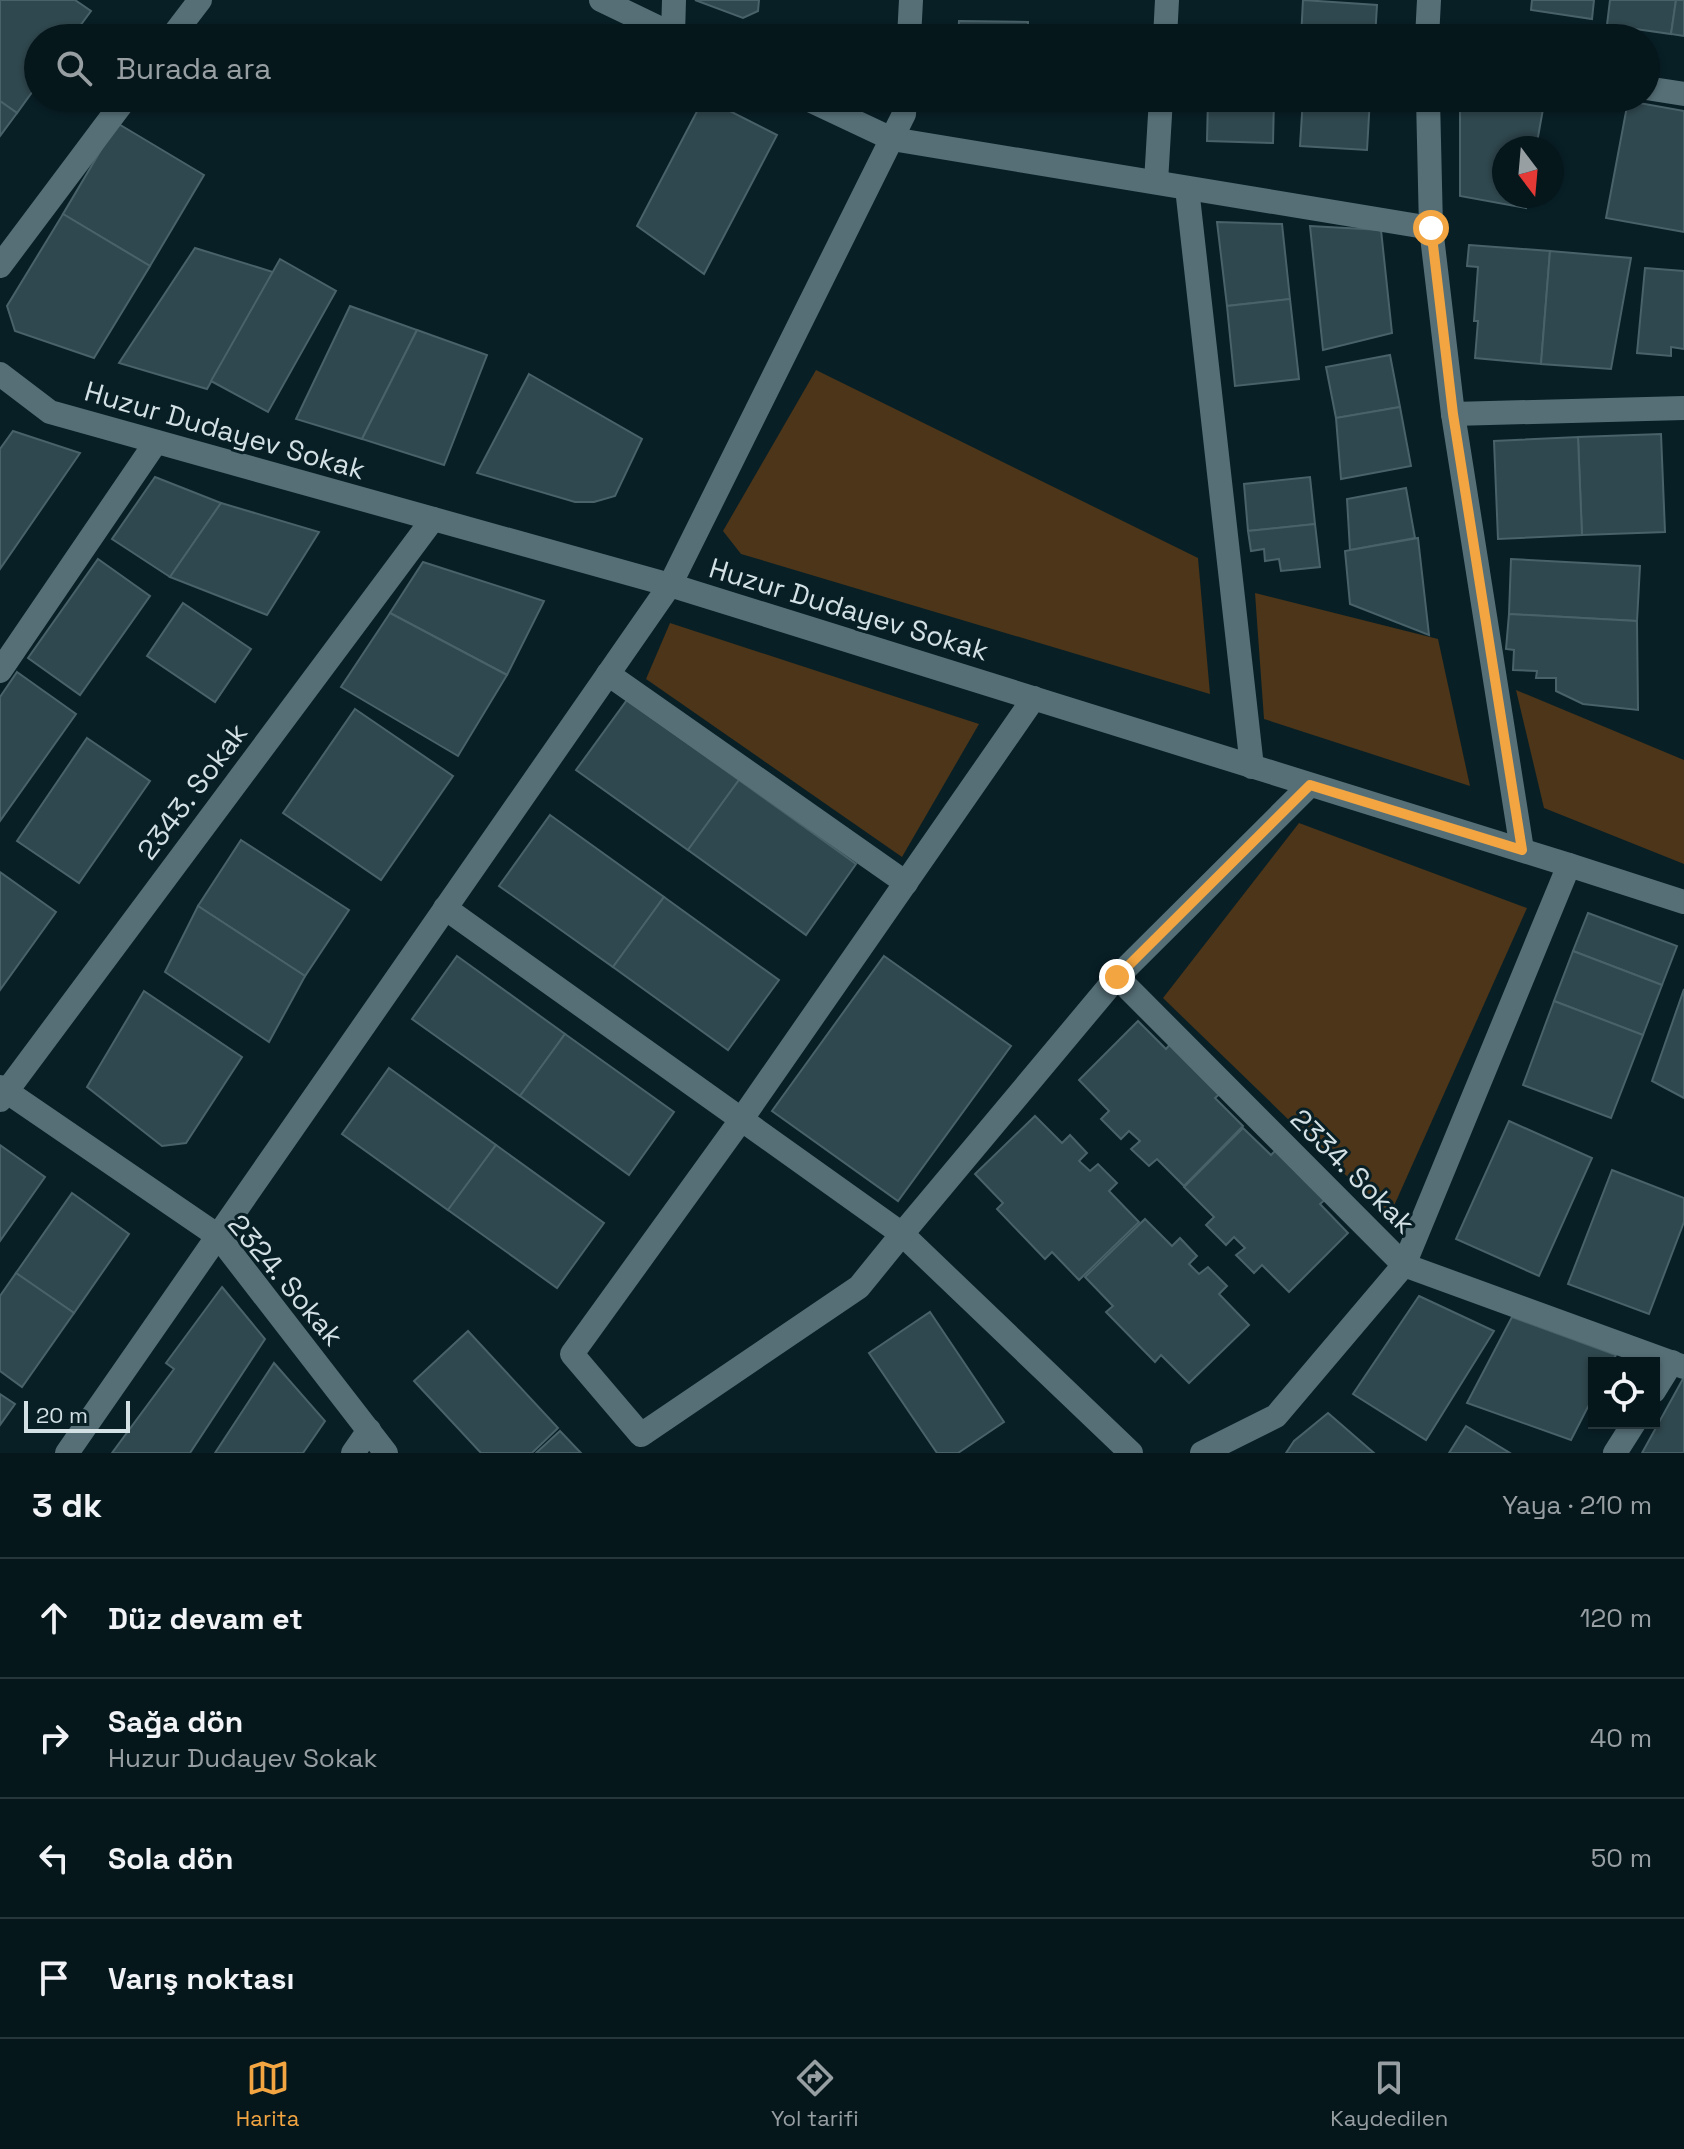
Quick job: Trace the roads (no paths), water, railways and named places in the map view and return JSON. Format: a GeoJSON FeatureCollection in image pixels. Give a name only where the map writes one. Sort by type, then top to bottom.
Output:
{"type":"FeatureCollection","features":[{"type":"Feature","properties":{"kind":"street"},"geometry":{"type":"LineString","coordinates":[[182,24],[200,0]]}},
{"type":"Feature","properties":{"kind":"street"},"geometry":{"type":"LineString","coordinates":[[601,0],[652,24]]}},
{"type":"Feature","properties":{"kind":"street"},"geometry":{"type":"LineString","coordinates":[[674,0],[676,24]]}},
{"type":"Feature","properties":{"kind":"street"},"geometry":{"type":"LineString","coordinates":[[910,24],[911,0]]}},
{"type":"Feature","properties":{"kind":"street"},"geometry":{"type":"LineString","coordinates":[[1166,24],[1167,0]]}},
{"type":"Feature","properties":{"kind":"street"},"geometry":{"type":"LineString","coordinates":[[1428,24],[1429,0]]}},
{"type":"Feature","properties":{"kind":"street"},"geometry":{"type":"LineString","coordinates":[[1660,90],[1684,94]]}},
{"type":"Feature","properties":{"kind":"street"},"geometry":{"type":"LineString","coordinates":[[0,266],[116,112]]}},
{"type":"Feature","properties":{"kind":"street"},"geometry":{"type":"LineString","coordinates":[[835,112],[892,139],[1431,228]]}},
{"type":"Feature","properties":{"kind":"street"},"geometry":{"type":"LineString","coordinates":[[67,1453],[670,585],[904,112]]}},
{"type":"Feature","properties":{"kind":"street"},"geometry":{"type":"LineString","coordinates":[[1156,182],[1160,112]]}},
{"type":"Feature","properties":{"kind":"street"},"geometry":{"type":"LineString","coordinates":[[1428,112],[1431,228],[1453,414],[1522,850]]}},
{"type":"Feature","properties":{"kind":"street"},"geometry":{"type":"LineString","coordinates":[[1187,188],[1252,767]]}},
{"type":"Feature","properties":{"kind":"street","name":"Huzur Dudayev Sokak"},"geometry":{"type":"LineString","coordinates":[[0,374],[50,412],[670,585],[1684,902]]}},
{"type":"Feature","properties":{"kind":"street"},"geometry":{"type":"LineString","coordinates":[[1453,414],[1684,408]]}},
{"type":"Feature","properties":{"kind":"street"},"geometry":{"type":"LineString","coordinates":[[0,671],[156,442]]}},
{"type":"Feature","properties":{"kind":"street","name":"2343. Sokak"},"geometry":{"type":"LineString","coordinates":[[2,1093],[433,519]]}},
{"type":"Feature","properties":{"kind":"street"},"geometry":{"type":"LineString","coordinates":[[608,674],[906,883]]}},
{"type":"Feature","properties":{"kind":"street"},"geometry":{"type":"LineString","coordinates":[[1034,698],[741,1120],[572,1354],[641,1435],[859,1287],[1117,977],[1310,785]]}},
{"type":"Feature","properties":{"kind":"street"},"geometry":{"type":"LineString","coordinates":[[1202,1453],[1276,1416],[1404,1265],[1569,865]]}},
{"type":"Feature","properties":{"kind":"street"},"geometry":{"type":"LineString","coordinates":[[445,908],[902,1234],[1131,1453]]}},
{"type":"Feature","properties":{"kind":"street","name":"2334. Sokak"},"geometry":{"type":"LineString","coordinates":[[1117,977],[1404,1265],[1678,1365]]}},
{"type":"Feature","properties":{"kind":"street","name":"2324. Sokak"},"geometry":{"type":"LineString","coordinates":[[2,1093],[218,1236],[386,1453]]}},
{"type":"Feature","properties":{"kind":"street"},"geometry":{"type":"LineString","coordinates":[[1660,1384],[1678,1365]]}},
{"type":"Feature","properties":{"kind":"street"},"geometry":{"type":"LineString","coordinates":[[1615,1453],[1630,1429]]}},
{"type":"Feature","properties":{"kind":"street"},"geometry":{"type":"LineString","coordinates":[[353,1453],[369,1430]]}}]}
